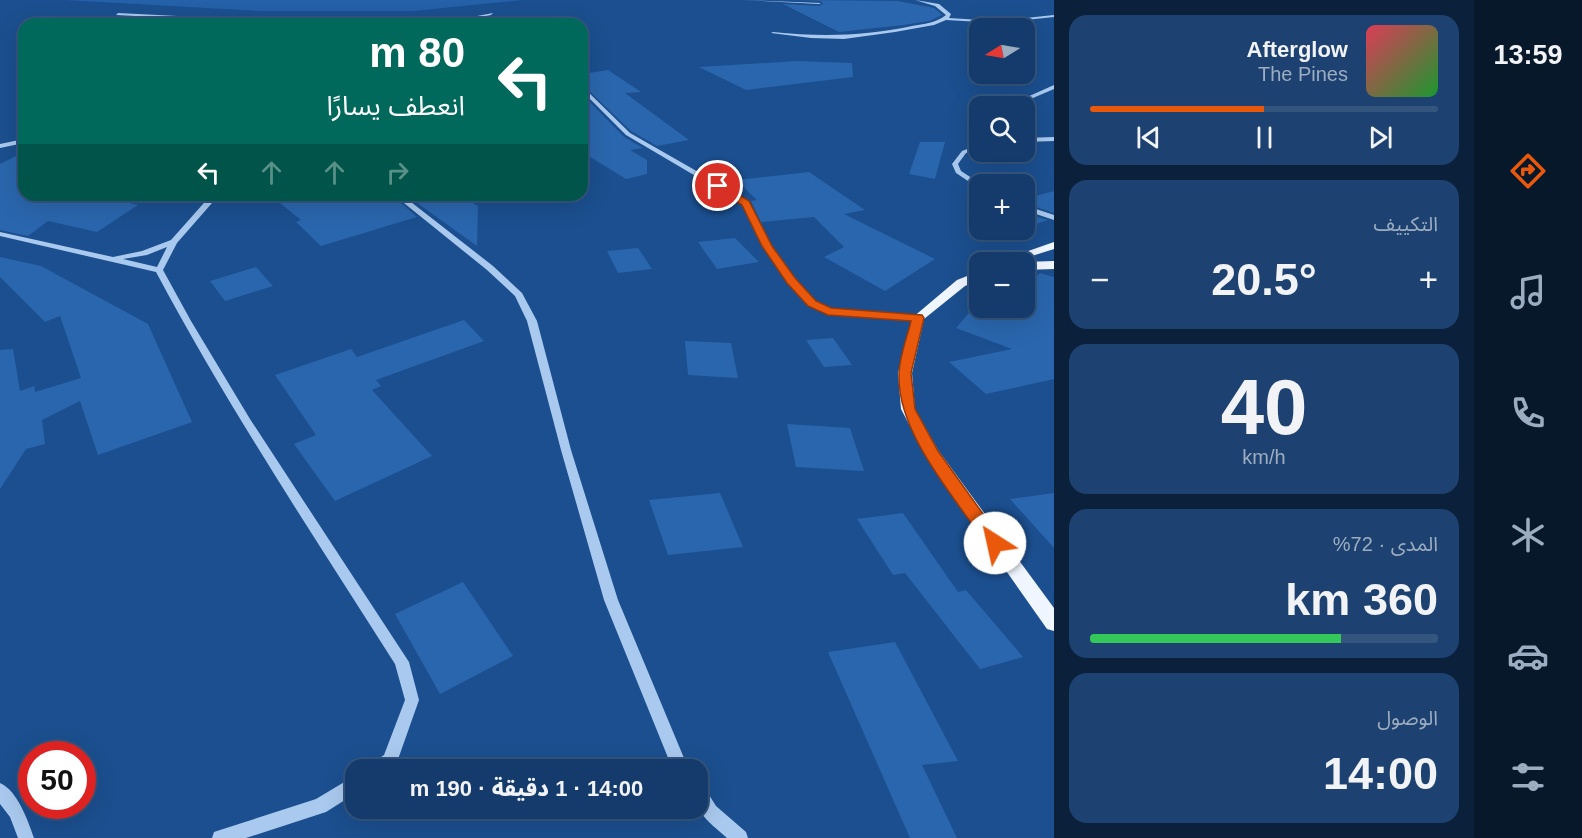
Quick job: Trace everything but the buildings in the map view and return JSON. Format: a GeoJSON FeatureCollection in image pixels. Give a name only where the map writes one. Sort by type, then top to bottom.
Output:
{"type":"FeatureCollection","features":[{"type":"Feature","properties":{"kind":"main road"},"geometry":{"type":"LineString","coordinates":[[1031,252],[1054,244]]}},
{"type":"Feature","properties":{"kind":"main road"},"geometry":{"type":"LineString","coordinates":[[1035,266],[1054,266]]}},
{"type":"Feature","properties":{"kind":"main road"},"geometry":{"type":"LineString","coordinates":[[969,279],[961,283],[918,318],[905,373],[908,409],[932,453],[1021,581],[1054,622]]}},
{"type":"Feature","properties":{"kind":"street"},"geometry":{"type":"LineString","coordinates":[[745,0],[819,3]]}},
{"type":"Feature","properties":{"kind":"street"},"geometry":{"type":"LineString","coordinates":[[917,0],[937,5],[948,12],[946,19]]}},
{"type":"Feature","properties":{"kind":"street"},"geometry":{"type":"LineString","coordinates":[[118,14],[196,18]]}},
{"type":"Feature","properties":{"kind":"street"},"geometry":{"type":"LineString","coordinates":[[469,18],[491,14]]}},
{"type":"Feature","properties":{"kind":"street"},"geometry":{"type":"LineString","coordinates":[[773,33],[808,38],[861,38],[946,19],[998,22],[1054,16]]}},
{"type":"Feature","properties":{"kind":"street"},"geometry":{"type":"LineString","coordinates":[[1033,96],[1054,87]]}},
{"type":"Feature","properties":{"kind":"street"},"geometry":{"type":"LineString","coordinates":[[588,94],[628,134],[746,203],[765,243],[791,280],[812,303],[828,311],[918,318]]}},
{"type":"Feature","properties":{"kind":"street"},"geometry":{"type":"LineString","coordinates":[[1035,140],[1054,139]]}},
{"type":"Feature","properties":{"kind":"street"},"geometry":{"type":"LineString","coordinates":[[0,146],[18,142]]}},
{"type":"Feature","properties":{"kind":"street"},"geometry":{"type":"LineString","coordinates":[[969,150],[964,152],[955,164],[958,172],[969,180]]}},
{"type":"Feature","properties":{"kind":"street"},"geometry":{"type":"LineString","coordinates":[[159,270],[174,242],[210,201]]}},
{"type":"Feature","properties":{"kind":"street"},"geometry":{"type":"LineString","coordinates":[[406,201],[490,268],[519,295],[532,321],[566,450],[611,600],[676,759]]}},
{"type":"Feature","properties":{"kind":"street"},"geometry":{"type":"LineString","coordinates":[[1035,211],[1054,218]]}},
{"type":"Feature","properties":{"kind":"street"},"geometry":{"type":"LineString","coordinates":[[0,234],[159,270]]}},
{"type":"Feature","properties":{"kind":"street"},"geometry":{"type":"LineString","coordinates":[[104,259],[144,253],[174,242]]}},
{"type":"Feature","properties":{"kind":"street"},"geometry":{"type":"LineString","coordinates":[[159,270],[185,321],[240,412],[402,662],[412,700],[390,759]]}},
{"type":"Feature","properties":{"kind":"street"},"geometry":{"type":"LineString","coordinates":[[220,838],[320,806],[345,790]]}},
{"type":"Feature","properties":{"kind":"street"},"geometry":{"type":"LineString","coordinates":[[0,791],[16,812],[26,838]]}},
{"type":"Feature","properties":{"kind":"street"},"geometry":{"type":"LineString","coordinates":[[708,809],[740,838]]}},
{"type":"Feature","properties":{"kind":"shaded area"},"geometry":{"type":"Polygon","coordinates":[[[65,0],[523,0],[413,11],[260,11],[65,0]]]}},
{"type":"Feature","properties":{"kind":"route"},"geometry":{"type":"LineString","coordinates":[[718,186],[746,203],[767,246],[791,280],[812,303],[828,311],[846,314],[879,314],[918,318],[905,373],[908,409],[932,453],[995,543]]}}]}
